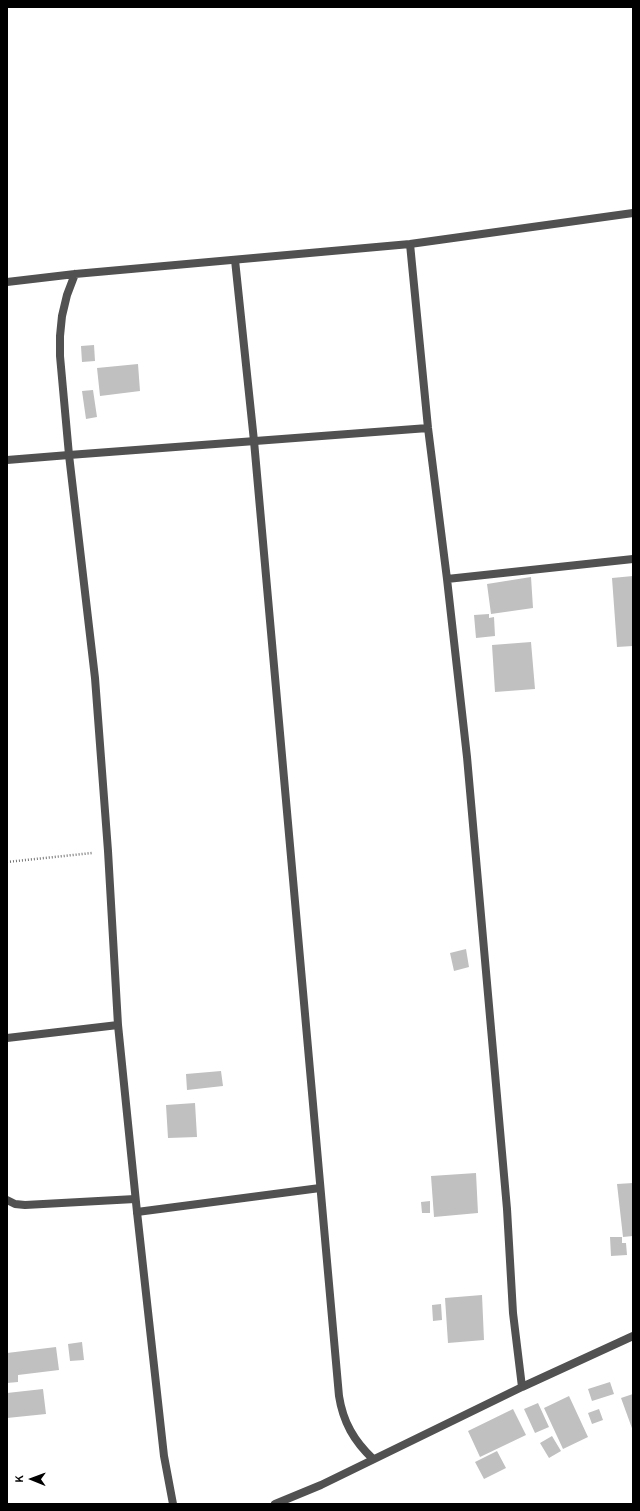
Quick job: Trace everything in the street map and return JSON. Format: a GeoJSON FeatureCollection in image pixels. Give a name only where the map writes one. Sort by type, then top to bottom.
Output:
{"type":"FeatureCollection","features":[{"type":"Feature","properties":{"kind":"street"},"geometry":{"type":"LineString","coordinates":[[7,282],[75,274],[410,244],[633,213]]}},
{"type":"Feature","properties":{"kind":"street"},"geometry":{"type":"LineString","coordinates":[[410,244],[428,428],[448,579],[467,757],[507,1209],[513,1313],[522,1387]]}},
{"type":"Feature","properties":{"kind":"street"},"geometry":{"type":"LineString","coordinates":[[235,260],[254,441],[339,1396],[341,1410],[353,1436],[362,1448],[374,1459]]}},
{"type":"Feature","properties":{"kind":"street"},"geometry":{"type":"LineString","coordinates":[[75,274],[67,294],[60,336],[60,356],[69,455],[95,678],[108,851],[118,1025],[135,1199],[164,1456],[173,1504]]}},
{"type":"Feature","properties":{"kind":"street"},"geometry":{"type":"LineString","coordinates":[[7,460],[428,428]]}},
{"type":"Feature","properties":{"kind":"street"},"geometry":{"type":"LineString","coordinates":[[448,579],[633,559]]}},
{"type":"Feature","properties":{"kind":"street"},"geometry":{"type":"LineString","coordinates":[[7,1038],[118,1025]]}},
{"type":"Feature","properties":{"kind":"street"},"geometry":{"type":"LineString","coordinates":[[137,1212],[320,1188]]}},
{"type":"Feature","properties":{"kind":"street"},"geometry":{"type":"LineString","coordinates":[[7,1200],[15,1204],[25,1205],[135,1199]]}},
{"type":"Feature","properties":{"kind":"street"},"geometry":{"type":"LineString","coordinates":[[275,1504],[321,1485],[522,1387],[633,1336]]}},
{"type":"Feature","properties":{"kind":"path"},"geometry":{"type":"LineString","coordinates":[[7,862],[108,851]]}},
{"type":"Feature","properties":{"kind":"building"},"geometry":{"type":"Polygon","coordinates":[[[94,345],[95,361],[82,362],[81,346],[94,345]]]}},
{"type":"Feature","properties":{"kind":"building"},"geometry":{"type":"Polygon","coordinates":[[[138,364],[140,391],[100,396],[97,368],[138,364]]]}},
{"type":"Feature","properties":{"kind":"building"},"geometry":{"type":"Polygon","coordinates":[[[93,390],[97,417],[86,419],[82,391],[93,390]]]}},
{"type":"Feature","properties":{"kind":"building"},"geometry":{"type":"Polygon","coordinates":[[[633,576],[633,646],[617,647],[612,578],[633,576]]]}},
{"type":"Feature","properties":{"kind":"building"},"geometry":{"type":"Polygon","coordinates":[[[531,577],[533,608],[491,614],[487,584],[531,577]]]}},
{"type":"Feature","properties":{"kind":"building"},"geometry":{"type":"Polygon","coordinates":[[[489,614],[489,618],[494,617],[495,636],[476,638],[474,615],[489,614]]]}},
{"type":"Feature","properties":{"kind":"building"},"geometry":{"type":"Polygon","coordinates":[[[531,642],[535,689],[495,692],[492,645],[531,642]]]}},
{"type":"Feature","properties":{"kind":"building"},"geometry":{"type":"Polygon","coordinates":[[[466,949],[469,967],[454,971],[450,953],[466,949]]]}},
{"type":"Feature","properties":{"kind":"building"},"geometry":{"type":"Polygon","coordinates":[[[221,1071],[223,1086],[187,1090],[186,1074],[221,1071]]]}},
{"type":"Feature","properties":{"kind":"building"},"geometry":{"type":"Polygon","coordinates":[[[195,1103],[197,1137],[168,1138],[166,1105],[195,1103]]]}},
{"type":"Feature","properties":{"kind":"building"},"geometry":{"type":"Polygon","coordinates":[[[476,1173],[478,1213],[434,1217],[431,1176],[476,1173]]]}},
{"type":"Feature","properties":{"kind":"building"},"geometry":{"type":"Polygon","coordinates":[[[633,1183],[633,1236],[623,1237],[617,1184],[633,1183]]]}},
{"type":"Feature","properties":{"kind":"building"},"geometry":{"type":"Polygon","coordinates":[[[430,1201],[430,1213],[422,1213],[421,1202],[430,1201]]]}},
{"type":"Feature","properties":{"kind":"building"},"geometry":{"type":"Polygon","coordinates":[[[610,1237],[622,1237],[622,1243],[626,1243],[627,1255],[611,1256],[610,1237]]]}},
{"type":"Feature","properties":{"kind":"building"},"geometry":{"type":"Polygon","coordinates":[[[482,1295],[484,1340],[448,1343],[445,1298],[482,1295]]]}},
{"type":"Feature","properties":{"kind":"building"},"geometry":{"type":"Polygon","coordinates":[[[441,1304],[442,1320],[433,1321],[432,1305],[441,1304]]]}},
{"type":"Feature","properties":{"kind":"building"},"geometry":{"type":"Polygon","coordinates":[[[82,1342],[84,1360],[70,1361],[68,1344],[82,1342]]]}},
{"type":"Feature","properties":{"kind":"building"},"geometry":{"type":"Polygon","coordinates":[[[56,1347],[59,1370],[18,1375],[18,1382],[7,1383],[7,1353],[56,1347]]]}},
{"type":"Feature","properties":{"kind":"building"},"geometry":{"type":"Polygon","coordinates":[[[610,1382],[614,1394],[592,1401],[588,1389],[610,1382]]]}},
{"type":"Feature","properties":{"kind":"building"},"geometry":{"type":"Polygon","coordinates":[[[43,1389],[46,1414],[7,1418],[7,1393],[43,1389]]]}},
{"type":"Feature","properties":{"kind":"building"},"geometry":{"type":"Polygon","coordinates":[[[633,1394],[633,1431],[621,1398],[633,1394]]]}},
{"type":"Feature","properties":{"kind":"building"},"geometry":{"type":"Polygon","coordinates":[[[569,1396],[588,1437],[563,1449],[544,1408],[569,1396]]]}},
{"type":"Feature","properties":{"kind":"building"},"geometry":{"type":"Polygon","coordinates":[[[538,1403],[549,1427],[535,1433],[524,1409],[538,1403]]]}},
{"type":"Feature","properties":{"kind":"building"},"geometry":{"type":"Polygon","coordinates":[[[513,1409],[526,1435],[480,1457],[468,1431],[513,1409]]]}},
{"type":"Feature","properties":{"kind":"building"},"geometry":{"type":"Polygon","coordinates":[[[599,1409],[603,1420],[592,1424],[588,1413],[599,1409]]]}},
{"type":"Feature","properties":{"kind":"building"},"geometry":{"type":"Polygon","coordinates":[[[552,1436],[561,1451],[549,1458],[540,1443],[552,1436]]]}},
{"type":"Feature","properties":{"kind":"building"},"geometry":{"type":"Polygon","coordinates":[[[497,1451],[506,1468],[484,1479],[475,1462],[497,1451]]]}}]}
